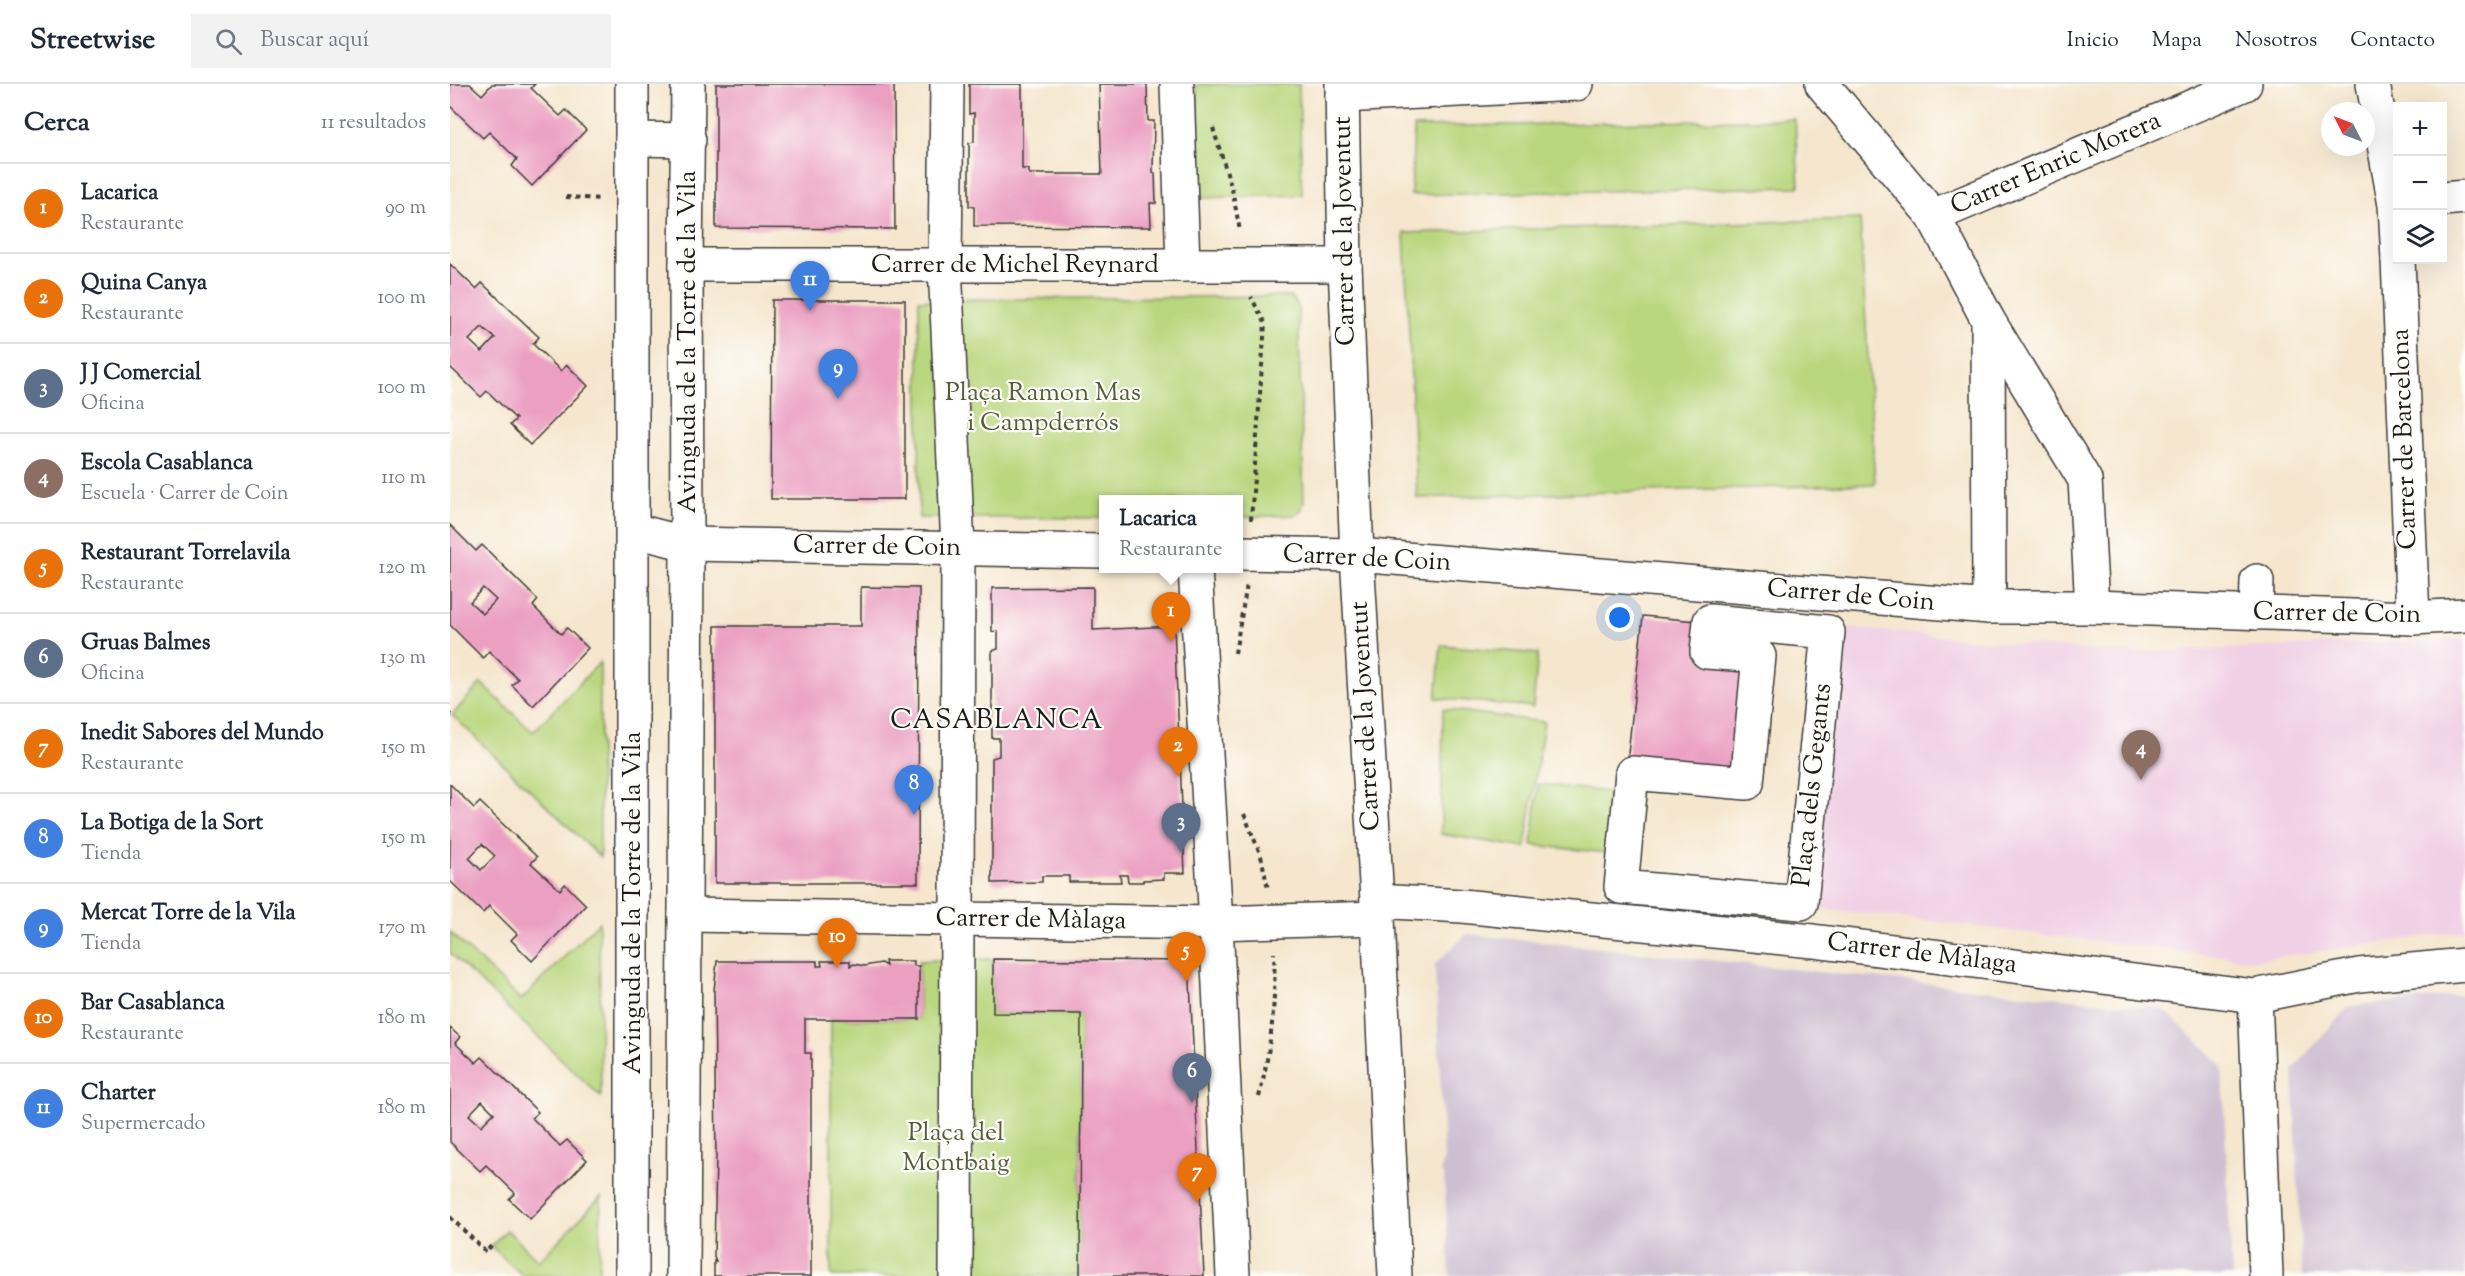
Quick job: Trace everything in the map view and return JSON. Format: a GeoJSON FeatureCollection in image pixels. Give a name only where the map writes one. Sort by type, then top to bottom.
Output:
{"type":"FeatureCollection","features":[{"type":"Feature","properties":{"kind":"street","name":"Avinguda de la Torre de la Vila"},"geometry":{"type":"LineString","coordinates":[[632,84],[632,1276]]}},
{"type":"Feature","properties":{"kind":"street","name":"Avinguda de la Torre de la Vila"},"geometry":{"type":"LineString","coordinates":[[683,1276],[688,84]]}},
{"type":"Feature","properties":{"kind":"street"},"geometry":{"type":"LineString","coordinates":[[947,84],[945,265],[958,548],[956,1276]]}},
{"type":"Feature","properties":{"kind":"street"},"geometry":{"type":"LineString","coordinates":[[1177,84],[1183,265]]}},
{"type":"Feature","properties":{"kind":"street"},"geometry":{"type":"LineString","coordinates":[[1342,90],[1573,84]]}},
{"type":"Feature","properties":{"kind":"street"},"geometry":{"type":"LineString","coordinates":[[1822,84],[1933,216],[1988,320],[2085,480],[2092,607]]}},
{"type":"Feature","properties":{"kind":"street","name":"Carrer Enric Morera"},"geometry":{"type":"LineString","coordinates":[[1933,216],[2245,84]]}},
{"type":"Feature","properties":{"kind":"street","name":"Carrer de Barcelona"},"geometry":{"type":"LineString","coordinates":[[2373,84],[2393,189]]}},
{"type":"Feature","properties":{"kind":"street","name":"Carrer de la Joventut"},"geometry":{"type":"LineString","coordinates":[[1342,90],[1345,265],[1356,555],[1377,909],[1395,1276]]}},
{"type":"Feature","properties":{"kind":"street","name":"Avinguda de la Torre de la Vila"},"geometry":{"type":"LineString","coordinates":[[632,140],[689,140]]}},
{"type":"Feature","properties":{"kind":"street"},"geometry":{"type":"LineString","coordinates":[[2447,199],[2465,197]]}},
{"type":"Feature","properties":{"kind":"street","name":"Carrer de Barcelona"},"geometry":{"type":"LineString","coordinates":[[2398,264],[2412,618]]}},
{"type":"Feature","properties":{"kind":"street","name":"Carrer de Michel Reynard"},"geometry":{"type":"LineString","coordinates":[[686,265],[1345,265]]}},
{"type":"Feature","properties":{"kind":"street"},"geometry":{"type":"LineString","coordinates":[[1988,320],[1989,607]]}},
{"type":"Feature","properties":{"kind":"street","name":"Avinguda de la Torre de la Vila"},"geometry":{"type":"LineString","coordinates":[[633,530],[687,544]]}},
{"type":"Feature","properties":{"kind":"street","name":"Carrer de Coin"},"geometry":{"type":"LineString","coordinates":[[687,544],[1099,551]]}},
{"type":"Feature","properties":{"kind":"street","name":"Carrer de Coin"},"geometry":{"type":"LineString","coordinates":[[1244,553],[1356,555],[1989,607],[2092,607],[2412,618],[2465,615]]}},
{"type":"Feature","properties":{"kind":"street"},"geometry":{"type":"LineString","coordinates":[[1195,573],[1216,923],[1233,1276]]}},
{"type":"Feature","properties":{"kind":"street"},"geometry":{"type":"LineString","coordinates":[[2256,613],[2257,581]]}},
{"type":"Feature","properties":{"kind":"street","name":"Plaça dels Gegants"},"geometry":{"type":"LineString","coordinates":[[1710,621],[1828,632],[1802,903],[1621,887],[1632,773],[1747,783],[1759,656],[1707,652],[1710,621]]}},
{"type":"Feature","properties":{"kind":"street","name":"Carrer de Màlaga"},"geometry":{"type":"LineString","coordinates":[[685,915],[1216,923],[1272,921],[1377,909],[1462,906],[1813,941],[2255,996],[2359,975],[2465,965]]}},
{"type":"Feature","properties":{"kind":"street"},"geometry":{"type":"LineString","coordinates":[[2255,996],[2266,1276]]}},
{"type":"Feature","properties":{"kind":"path"},"geometry":{"type":"LineString","coordinates":[[1211,120],[1232,189],[1242,245],[1245,284],[1265,323],[1244,553],[1242,625],[1235,656]]}},
{"type":"Feature","properties":{"kind":"path"},"geometry":{"type":"LineString","coordinates":[[1242,809],[1262,855],[1272,921],[1274,1015],[1268,1062],[1258,1103]]}},
{"type":"Feature","properties":{"kind":"path"},"geometry":{"type":"LineString","coordinates":[[450,1217],[486,1252],[491,1246]]}},
{"type":"Feature","properties":{"kind":"shaded area"},"geometry":{"type":"Polygon","coordinates":[[[1831,626],[2115,653],[2465,639],[2465,931],[2254,960],[1804,906],[1831,626]]]}},
{"type":"Feature","properties":{"kind":"shaded area"},"geometry":{"type":"Polygon","coordinates":[[[1467,934],[2163,1009],[2222,1065],[2232,1276],[1450,1276],[1444,1175],[1440,1173],[1444,1159],[1435,964],[1467,934]]]}},
{"type":"Feature","properties":{"kind":"shaded area"},"geometry":{"type":"Polygon","coordinates":[[[2465,995],[2465,1276],[2302,1276],[2293,1069],[2349,1006],[2465,995]]]}},
{"type":"Feature","properties":{"kind":"green space"},"geometry":{"type":"Polygon","coordinates":[[[1197,84],[1299,84],[1302,195],[1200,198],[1197,84]]]}},
{"type":"Feature","properties":{"kind":"green space"},"geometry":{"type":"Polygon","coordinates":[[[1795,119],[1799,187],[1411,195],[1414,127],[1795,119]]]}},
{"type":"Feature","properties":{"kind":"green space"},"geometry":{"type":"Polygon","coordinates":[[[1860,219],[1875,484],[1417,498],[1404,233],[1860,219]]]}},
{"type":"Feature","properties":{"kind":"green space","name":"Plaça Ramon Mas i Campderrós"},"geometry":{"type":"Polygon","coordinates":[[[1291,297],[1298,306],[1304,502],[1300,512],[1295,515],[1243,517],[1243,495],[1099,495],[1099,518],[919,518],[919,300],[1291,297]]]}},
{"type":"Feature","properties":{"kind":"green space"},"geometry":{"type":"Polygon","coordinates":[[[1441,645],[1538,654],[1533,707],[1436,698],[1441,645]]]}},
{"type":"Feature","properties":{"kind":"green space"},"geometry":{"type":"Polygon","coordinates":[[[600,662],[600,857],[452,715],[481,683],[533,732],[600,662]]]}},
{"type":"Feature","properties":{"kind":"green space"},"geometry":{"type":"Polygon","coordinates":[[[1443,709],[1544,722],[1525,848],[1441,834],[1443,709]]]}},
{"type":"Feature","properties":{"kind":"green space"},"geometry":{"type":"Polygon","coordinates":[[[1538,784],[1625,794],[1618,854],[1532,845],[1538,784]]]}},
{"type":"Feature","properties":{"kind":"green space"},"geometry":{"type":"Polygon","coordinates":[[[599,922],[601,1097],[450,953],[450,932],[521,1000],[599,922]]]}},
{"type":"Feature","properties":{"kind":"green space","name":"Plaça del Montbaig"},"geometry":{"type":"Polygon","coordinates":[[[993,959],[993,1013],[1081,1014],[1080,1276],[831,1276],[831,1019],[919,1019],[919,961],[993,959]]]}},
{"type":"Feature","properties":{"kind":"green space"},"geometry":{"type":"Polygon","coordinates":[[[601,1197],[599,1276],[523,1276],[491,1246],[507,1230],[539,1261],[601,1197]]]}},
{"type":"Feature","properties":{"kind":"building"},"geometry":{"type":"Polygon","coordinates":[[[450,84],[470,84],[482,95],[492,84],[535,84],[531,88],[560,116],[566,110],[586,130],[532,186],[512,166],[517,159],[489,132],[483,138],[450,106],[450,84]]]}},
{"type":"Feature","properties":{"kind":"building"},"geometry":{"type":"Polygon","coordinates":[[[716,84],[894,84],[895,229],[716,228],[716,84]]]}},
{"type":"Feature","properties":{"kind":"building"},"geometry":{"type":"Polygon","coordinates":[[[969,84],[1022,84],[1022,169],[1029,169],[1029,174],[1102,174],[1099,84],[1147,84],[1148,121],[1154,121],[1153,173],[1155,173],[1156,203],[1150,203],[1151,227],[974,226],[974,207],[969,206],[969,143],[974,142],[974,113],[969,114],[969,84]]]}},
{"type":"Feature","properties":{"kind":"building"},"geometry":{"type":"Polygon","coordinates":[[[450,264],[476,289],[482,283],[539,337],[533,344],[561,371],[567,365],[588,386],[530,445],[510,425],[516,419],[487,391],[481,397],[450,367],[450,264]],[[482,327],[469,340],[482,352],[495,338],[482,327]]]}},
{"type":"Feature","properties":{"kind":"building"},"geometry":{"type":"Polygon","coordinates":[[[772,300],[905,300],[905,499],[771,499],[772,300]]]}},
{"type":"Feature","properties":{"kind":"building"},"geometry":{"type":"Polygon","coordinates":[[[450,525],[476,551],[482,545],[538,600],[533,606],[561,634],[567,628],[588,648],[533,706],[512,685],[518,679],[489,651],[483,658],[450,625],[450,525]],[[483,588],[470,602],[483,614],[496,600],[483,588]]]}},
{"type":"Feature","properties":{"kind":"building"},"geometry":{"type":"Polygon","coordinates":[[[861,587],[919,588],[918,883],[715,883],[715,626],[861,626],[861,587]]]}},
{"type":"Feature","properties":{"kind":"building"},"geometry":{"type":"Polygon","coordinates":[[[1093,587],[1093,630],[1174,626],[1185,873],[1164,873],[1164,879],[1143,880],[1143,882],[1128,882],[1127,875],[1120,875],[1121,882],[1069,882],[1069,876],[1042,876],[1042,882],[992,883],[992,758],[999,756],[999,738],[992,738],[992,651],[998,649],[998,631],[992,632],[992,588],[1093,587]]]}},
{"type":"Feature","properties":{"kind":"building"},"geometry":{"type":"Polygon","coordinates":[[[1643,616],[1707,622],[1753,661],[1743,779],[1626,772],[1643,616]]]}},
{"type":"Feature","properties":{"kind":"building"},"geometry":{"type":"Polygon","coordinates":[[[450,784],[474,808],[480,802],[537,857],[531,863],[560,890],[565,884],[586,905],[532,961],[511,940],[517,934],[489,906],[483,913],[450,881],[450,784]],[[482,844],[469,858],[481,870],[495,856],[482,844]]]}},
{"type":"Feature","properties":{"kind":"building"},"geometry":{"type":"Polygon","coordinates":[[[993,959],[1189,961],[1204,1276],[1080,1276],[1081,1014],[993,1013],[993,959]]]}},
{"type":"Feature","properties":{"kind":"building"},"geometry":{"type":"Polygon","coordinates":[[[717,961],[817,961],[817,966],[822,966],[821,961],[850,961],[850,966],[881,963],[886,966],[885,961],[914,961],[914,966],[919,966],[919,1019],[805,1019],[805,1053],[811,1053],[811,1276],[714,1276],[716,1156],[714,991],[717,961]]]}},
{"type":"Feature","properties":{"kind":"building"},"geometry":{"type":"Polygon","coordinates":[[[450,1028],[460,1037],[455,1043],[476,1063],[482,1057],[538,1112],[532,1118],[560,1146],[567,1140],[587,1160],[530,1219],[509,1199],[515,1193],[486,1165],[480,1171],[450,1142],[450,1028]],[[482,1101],[469,1115],[481,1126],[494,1113],[482,1101]]]}},
{"type":"Feature","properties":{"kind":"place","name":"Charter"},"geometry":{"type":"Point","coordinates":[810,311]}},
{"type":"Feature","properties":{"kind":"place","name":"Mercat Torre de la Vila"},"geometry":{"type":"Point","coordinates":[838,399]}},
{"type":"Feature","properties":{"kind":"place","name":"Lacarica"},"geometry":{"type":"Point","coordinates":[1171,642]}},
{"type":"Feature","properties":{"kind":"place","name":"Quina Canya"},"geometry":{"type":"Point","coordinates":[1178,777]}},
{"type":"Feature","properties":{"kind":"place","name":"Escola Casablanca"},"geometry":{"type":"Point","coordinates":[2141,780]}},
{"type":"Feature","properties":{"kind":"place","name":"La Botiga de la Sort"},"geometry":{"type":"Point","coordinates":[914,815]}},
{"type":"Feature","properties":{"kind":"place","name":"J J Comercial"},"geometry":{"type":"Point","coordinates":[1181,853]}},
{"type":"Feature","properties":{"kind":"place","name":"Bar Casablanca"},"geometry":{"type":"Point","coordinates":[837,968]}},
{"type":"Feature","properties":{"kind":"place","name":"Restaurant Torrelavila"},"geometry":{"type":"Point","coordinates":[1186,982]}},
{"type":"Feature","properties":{"kind":"place","name":"Gruas Balmes"},"geometry":{"type":"Point","coordinates":[1192,1103]}},
{"type":"Feature","properties":{"kind":"place","name":"Inedit Sabores del Mundo"},"geometry":{"type":"Point","coordinates":[1197,1203]}},
{"type":"Feature","properties":{"kind":"district","name":"CASABLANCA"},"geometry":{"type":"Point","coordinates":[997,721]}}]}
